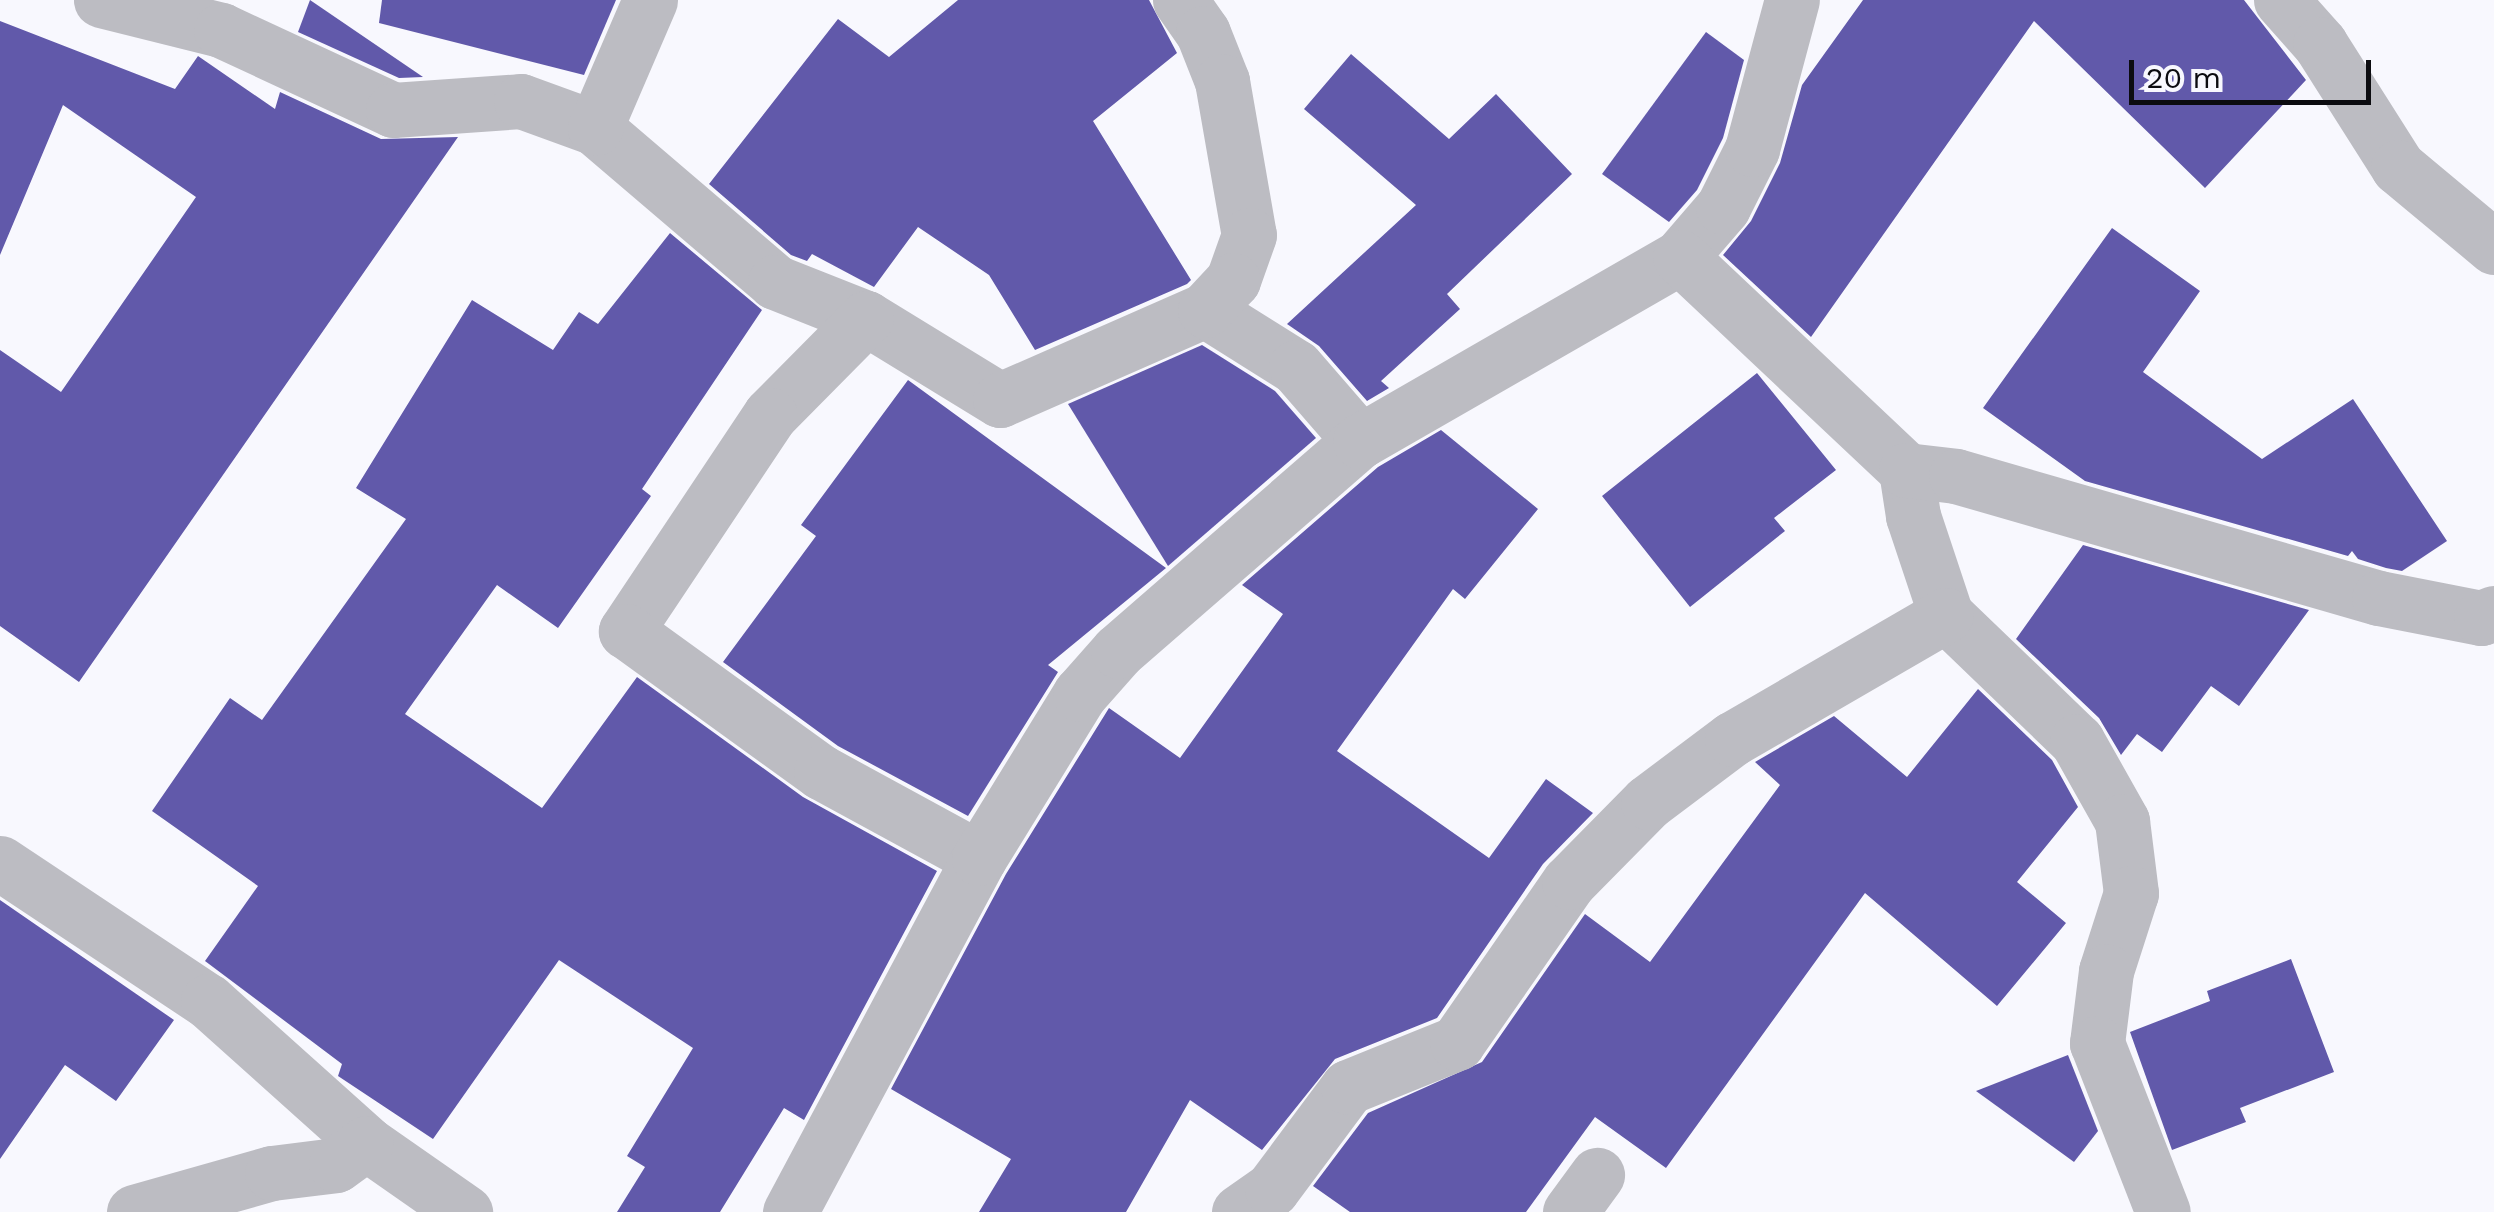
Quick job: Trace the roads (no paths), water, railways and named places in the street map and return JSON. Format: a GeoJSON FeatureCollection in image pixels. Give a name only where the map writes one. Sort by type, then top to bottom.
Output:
{"type":"FeatureCollection","features":[{"type":"Feature","properties":{"kind":"street"},"geometry":{"type":"LineString","coordinates":[[102,0],[220,30],[393,110],[521,101],[594,128],[775,282],[866,318],[1000,400],[1205,310],[1233,280],[1249,235],[1222,81],[1203,33],[1180,0]]}},
{"type":"Feature","properties":{"kind":"street"},"geometry":{"type":"LineString","coordinates":[[594,128],[650,0]]}},
{"type":"Feature","properties":{"kind":"street"},"geometry":{"type":"LineString","coordinates":[[790,1212],[980,858],[1080,694],[1118,652],[1360,442],[1680,256],[1723,207],[1752,148],[1792,0]]}},
{"type":"Feature","properties":{"kind":"street"},"geometry":{"type":"LineString","coordinates":[[2281,0],[2320,44],[2398,168],[2494,248]]}},
{"type":"Feature","properties":{"kind":"street"},"geometry":{"type":"LineString","coordinates":[[1680,256],[1906,470],[1946,616],[2078,741],[2122,821],[2131,894],[2106,971],[2097,1043],[2163,1212]]}},
{"type":"Feature","properties":{"kind":"street"},"geometry":{"type":"LineString","coordinates":[[1205,310],[1296,368],[1360,442]]}},
{"type":"Feature","properties":{"kind":"street"},"geometry":{"type":"LineString","coordinates":[[866,318],[770,415],[626,631],[820,772],[980,858]]}},
{"type":"Feature","properties":{"kind":"street"},"geometry":{"type":"LineString","coordinates":[[1906,470],[1956,476],[2379,598],[2481,618],[2494,613]]}},
{"type":"Feature","properties":{"kind":"street"},"geometry":{"type":"LineString","coordinates":[[1239,1212],[1272,1189],[1348,1087],[1458,1043],[1570,882],[1648,802],[1732,739],[1946,616]]}},
{"type":"Feature","properties":{"kind":"street"},"geometry":{"type":"LineString","coordinates":[[0,863],[208,1000],[366,1142],[465,1212]]}},
{"type":"Feature","properties":{"kind":"street"},"geometry":{"type":"LineString","coordinates":[[134,1212],[272,1173],[336,1165],[366,1142]]}}]}
